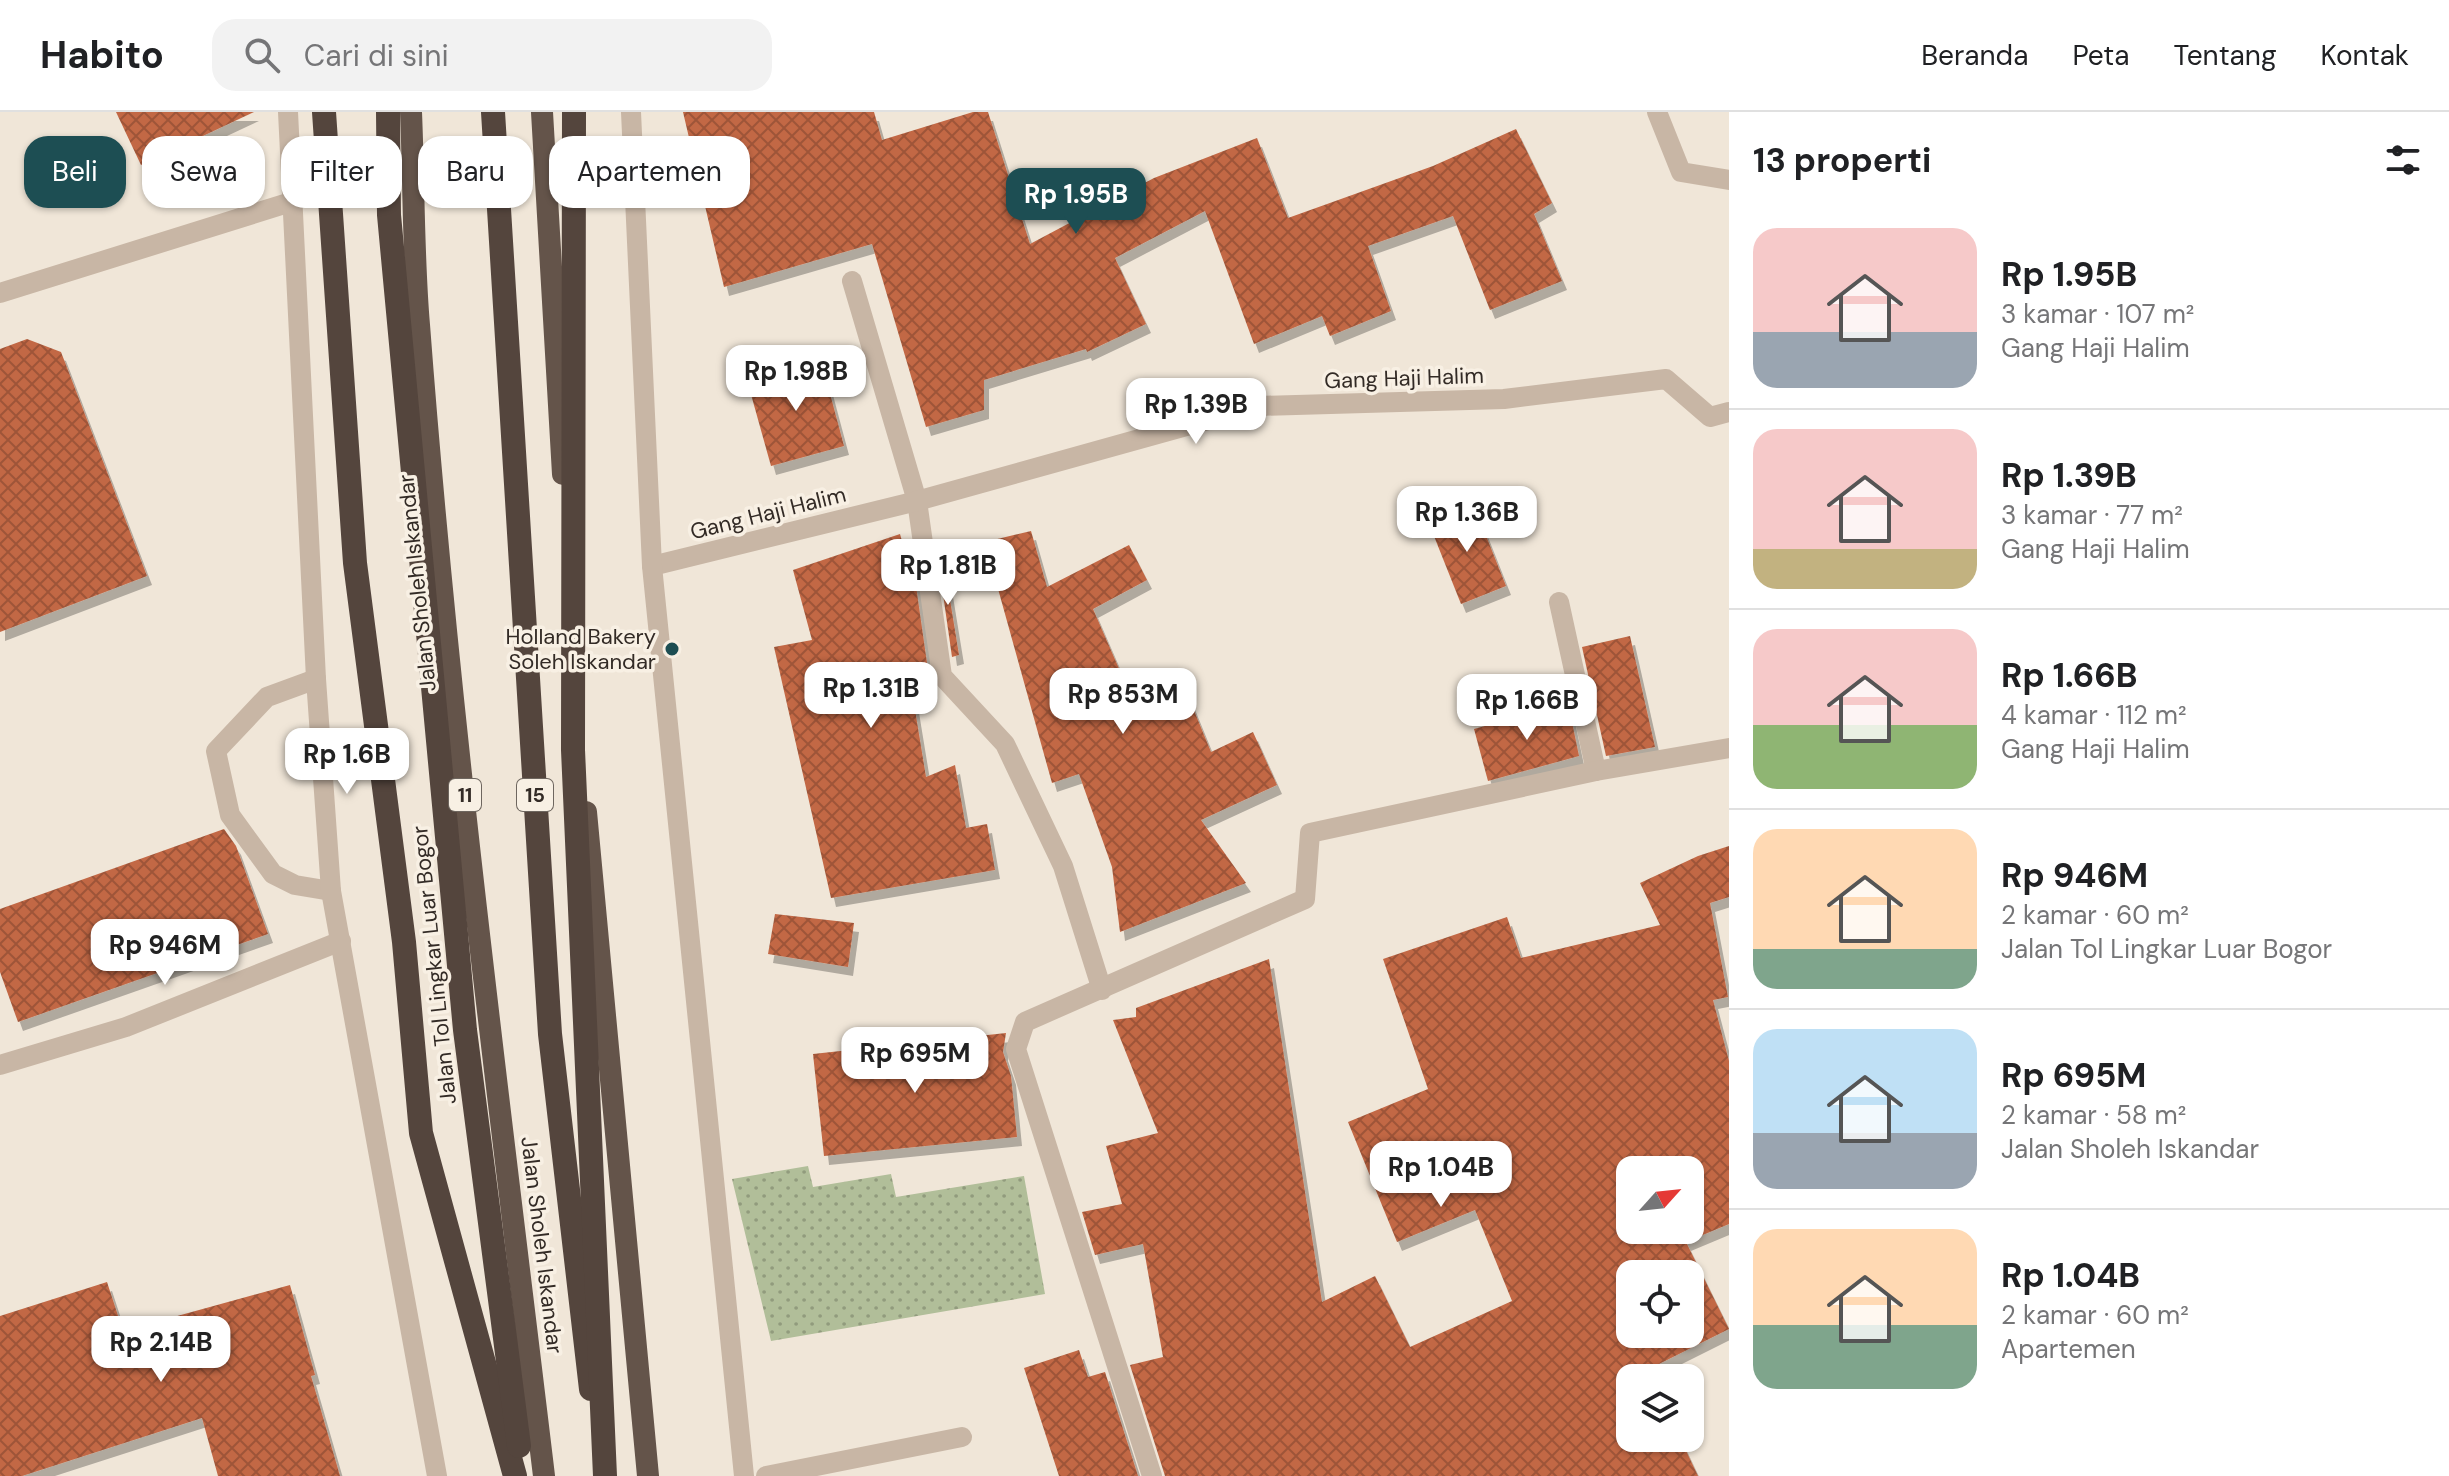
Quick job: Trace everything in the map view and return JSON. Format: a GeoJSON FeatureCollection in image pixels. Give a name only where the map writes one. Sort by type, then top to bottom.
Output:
{"type":"FeatureCollection","features":[{"type":"Feature","properties":{"kind":"highway"},"geometry":{"type":"LineString","coordinates":[[324,112],[355,563],[404,942],[421,1133],[515,1476]]}},
{"type":"Feature","properties":{"kind":"highway","name":"Jalan Tol Lingkar Luar Bogor"},"geometry":{"type":"LineString","coordinates":[[388,112],[389,215],[465,1030],[523,1476]]}},
{"type":"Feature","properties":{"kind":"highway","name":"Jalan Sholeh Iskandar"},"geometry":{"type":"LineString","coordinates":[[411,112],[419,323],[448,635],[504,1155],[544,1476]]}},
{"type":"Feature","properties":{"kind":"highway","name":"15"},"geometry":{"type":"LineString","coordinates":[[493,112],[550,1034],[603,1476]]}},
{"type":"Feature","properties":{"kind":"highway"},"geometry":{"type":"LineString","coordinates":[[542,112],[577,710],[648,1476]]}},
{"type":"Feature","properties":{"kind":"highway"},"geometry":{"type":"LineString","coordinates":[[574,112],[573,750],[603,1476]]}},
{"type":"Feature","properties":{"kind":"street"},"geometry":{"type":"LineString","coordinates":[[288,112],[289,136]]}},
{"type":"Feature","properties":{"kind":"street"},"geometry":{"type":"LineString","coordinates":[[631,112],[652,566],[744,1476]]}},
{"type":"Feature","properties":{"kind":"street"},"geometry":{"type":"LineString","coordinates":[[1657,112],[1681,172],[1729,180]]}},
{"type":"Feature","properties":{"kind":"street"},"geometry":{"type":"LineString","coordinates":[[0,293],[281,205]]}},
{"type":"Feature","properties":{"kind":"street"},"geometry":{"type":"LineString","coordinates":[[291,208],[316,679],[331,891],[437,1476]]}},
{"type":"Feature","properties":{"kind":"street"},"geometry":{"type":"LineString","coordinates":[[852,281],[917,501],[942,676],[1005,744],[1063,866],[1102,990]]}},
{"type":"Feature","properties":{"kind":"street","name":"Gang Haji Halim"},"geometry":{"type":"LineString","coordinates":[[652,566],[917,501],[1258,406],[1504,399],[1666,379],[1710,417],[1729,412]]}},
{"type":"Feature","properties":{"kind":"street"},"geometry":{"type":"LineString","coordinates":[[1559,602],[1596,771]]}},
{"type":"Feature","properties":{"kind":"street"},"geometry":{"type":"LineString","coordinates":[[316,679],[267,697],[216,751],[230,815],[273,874],[295,885],[331,891]]}},
{"type":"Feature","properties":{"kind":"street"},"geometry":{"type":"LineString","coordinates":[[1152,1476],[1016,1049],[1025,1022],[1305,899],[1310,833],[1596,771],[1729,748]]}},
{"type":"Feature","properties":{"kind":"street"},"geometry":{"type":"LineString","coordinates":[[0,1065],[126,1027],[341,941]]}},
{"type":"Feature","properties":{"kind":"street"},"geometry":{"type":"LineString","coordinates":[[766,1476],[962,1437]]}},
{"type":"Feature","properties":{"kind":"green space"},"geometry":{"type":"Polygon","coordinates":[[[808,1166],[813,1187],[891,1174],[896,1197],[1024,1176],[1045,1294],[771,1341],[732,1179],[808,1166]]]}},
{"type":"Feature","properties":{"kind":"building"},"geometry":{"type":"Polygon","coordinates":[[[116,112],[254,112],[203,136],[142,136],[141,165],[116,112]]]}},
{"type":"Feature","properties":{"kind":"building"},"geometry":{"type":"Polygon","coordinates":[[[683,112],[874,112],[882,140],[973,112],[988,112],[1030,244],[1154,178],[1257,138],[1288,218],[1433,166],[1516,129],[1552,203],[1534,214],[1562,281],[1490,310],[1453,216],[1368,246],[1391,311],[1330,336],[1322,316],[1254,344],[1205,211],[1115,258],[1146,324],[1087,352],[1086,349],[984,380],[984,410],[926,427],[872,244],[724,287],[705,208],[750,208],[750,136],[689,136],[683,112]]]}},
{"type":"Feature","properties":{"kind":"building"},"geometry":{"type":"Polygon","coordinates":[[[27,339],[61,352],[147,576],[0,632],[0,349],[27,339]]]}},
{"type":"Feature","properties":{"kind":"building"},"geometry":{"type":"Polygon","coordinates":[[[821,360],[844,446],[771,466],[747,380],[821,360]]]}},
{"type":"Feature","properties":{"kind":"building"},"geometry":{"type":"Polygon","coordinates":[[[1473,503],[1506,586],[1461,604],[1428,521],[1473,503]]]}},
{"type":"Feature","properties":{"kind":"building"},"geometry":{"type":"Polygon","coordinates":[[[1031,531],[1047,587],[1129,545],[1147,580],[1093,609],[1130,694],[1179,674],[1211,752],[1253,732],[1277,785],[1201,820],[1246,883],[1120,932],[1112,867],[1079,774],[1052,783],[985,542],[1031,531]]]}},
{"type":"Feature","properties":{"kind":"building"},"geometry":{"type":"Polygon","coordinates":[[[900,534],[907,559],[912,558],[927,663],[908,667],[926,777],[955,765],[966,828],[987,824],[995,870],[831,898],[774,647],[812,640],[793,570],[900,534]]]}},
{"type":"Feature","properties":{"kind":"building"},"geometry":{"type":"Polygon","coordinates":[[[942,551],[959,655],[952,657],[937,552],[942,551]]]}},
{"type":"Feature","properties":{"kind":"building"},"geometry":{"type":"Polygon","coordinates":[[[1630,636],[1655,747],[1606,756],[1582,647],[1630,636]]]}},
{"type":"Feature","properties":{"kind":"building"},"geometry":{"type":"Polygon","coordinates":[[[1568,703],[1579,756],[1488,781],[1474,729],[1568,703]]]}},
{"type":"Feature","properties":{"kind":"building"},"geometry":{"type":"Polygon","coordinates":[[[224,829],[236,846],[268,934],[18,1022],[0,972],[0,909],[224,829]]]}},
{"type":"Feature","properties":{"kind":"building"},"geometry":{"type":"Polygon","coordinates":[[[1729,846],[1729,897],[1710,903],[1728,997],[1713,1000],[1729,1061],[1729,1224],[1704,1234],[1704,1156],[1616,1156],[1616,1244],[1687,1244],[1695,1260],[1616,1260],[1616,1348],[1691,1348],[1659,1364],[1616,1364],[1616,1452],[1687,1452],[1698,1476],[1165,1476],[1130,1365],[1163,1357],[1143,1244],[1095,1255],[1082,1212],[1122,1204],[1106,1146],[1158,1133],[1113,1020],[1136,1017],[1136,1008],[1269,959],[1322,1302],[1375,1276],[1410,1347],[1512,1301],[1475,1210],[1397,1242],[1348,1122],[1428,1089],[1383,959],[1507,917],[1521,958],[1660,925],[1640,883],[1698,856],[1729,846]]]}},
{"type":"Feature","properties":{"kind":"building"},"geometry":{"type":"Polygon","coordinates":[[[775,914],[854,923],[848,967],[768,954],[775,914]]]}},
{"type":"Feature","properties":{"kind":"building"},"geometry":{"type":"Polygon","coordinates":[[[1006,1033],[1003,1052],[1011,1076],[1017,1137],[824,1156],[813,1054],[1006,1033]]]}},
{"type":"Feature","properties":{"kind":"building"},"geometry":{"type":"Polygon","coordinates":[[[1704,1278],[1729,1329],[1704,1342],[1704,1278]]]}},
{"type":"Feature","properties":{"kind":"building"},"geometry":{"type":"Polygon","coordinates":[[[107,1282],[123,1331],[290,1285],[315,1375],[311,1376],[340,1476],[218,1476],[202,1418],[22,1476],[0,1476],[0,1316],[107,1282]]]}},
{"type":"Feature","properties":{"kind":"building"},"geometry":{"type":"Polygon","coordinates":[[[1079,1350],[1088,1377],[1105,1372],[1138,1476],[1059,1476],[1024,1368],[1079,1350]]]}},
{"type":"Feature","properties":{"kind":"place","name":"Holland Bakery Soleh Iskandar"},"geometry":{"type":"Point","coordinates":[672,649]}}]}
